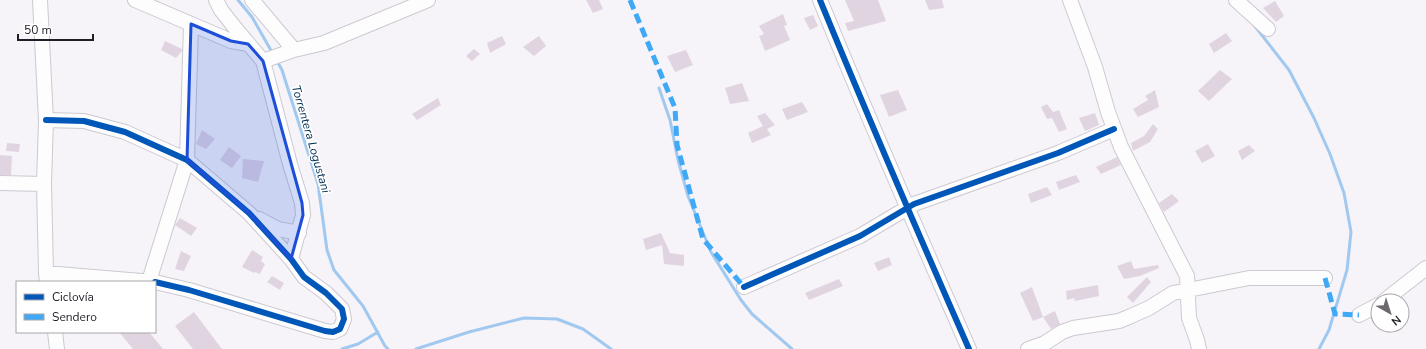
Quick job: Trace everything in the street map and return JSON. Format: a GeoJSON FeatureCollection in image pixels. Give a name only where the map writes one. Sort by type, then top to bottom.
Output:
{"type":"FeatureCollection","features":[{"type":"Feature","properties":{"kind":"street"},"geometry":{"type":"LineString","coordinates":[[40,0],[46,120],[44,184],[46,277],[132,281]]}},
{"type":"Feature","properties":{"kind":"street"},"geometry":{"type":"LineString","coordinates":[[135,0],[231,41],[248,44]]}},
{"type":"Feature","properties":{"kind":"street"},"geometry":{"type":"LineString","coordinates":[[216,0],[221,10],[248,44],[271,58],[290,164],[302,203],[304,215],[291,259]]}},
{"type":"Feature","properties":{"kind":"street"},"geometry":{"type":"LineString","coordinates":[[252,0],[294,50]]}},
{"type":"Feature","properties":{"kind":"street"},"geometry":{"type":"LineString","coordinates":[[271,58],[294,50],[324,43],[428,0]]}},
{"type":"Feature","properties":{"kind":"street"},"geometry":{"type":"LineString","coordinates":[[820,0],[854,84],[969,349]]}},
{"type":"Feature","properties":{"kind":"street"},"geometry":{"type":"LineString","coordinates":[[1070,0],[1095,67],[1114,129],[1121,146],[1187,276],[1189,290],[1189,318],[1199,349]]}},
{"type":"Feature","properties":{"kind":"street"},"geometry":{"type":"LineString","coordinates":[[1236,0],[1268,29]]}},
{"type":"Feature","properties":{"kind":"street"},"geometry":{"type":"LineString","coordinates":[[153,281],[187,160],[191,24]]}},
{"type":"Feature","properties":{"kind":"street"},"geometry":{"type":"LineString","coordinates":[[46,120],[84,121],[125,132],[187,160],[249,213],[291,259],[304,277],[326,293],[342,309],[344,319],[340,329],[333,332],[325,331],[189,290],[156,283]]}},
{"type":"Feature","properties":{"kind":"street"},"geometry":{"type":"LineString","coordinates":[[744,288],[860,236],[914,204],[1058,153],[1114,129]]}},
{"type":"Feature","properties":{"kind":"street"},"geometry":{"type":"LineString","coordinates":[[0,183],[44,184]]}},
{"type":"Feature","properties":{"kind":"street"},"geometry":{"type":"LineString","coordinates":[[249,213],[278,229],[299,233]]}},
{"type":"Feature","properties":{"kind":"street"},"geometry":{"type":"LineString","coordinates":[[1394,293],[1426,268]]}},
{"type":"Feature","properties":{"kind":"street"},"geometry":{"type":"LineString","coordinates":[[1028,349],[1045,344],[1062,332],[1073,328],[1118,321],[1149,308],[1173,294],[1189,290],[1249,278],[1325,278]]}},
{"type":"Feature","properties":{"kind":"street"},"geometry":{"type":"LineString","coordinates":[[1359,316],[1370,310]]}},
{"type":"Feature","properties":{"kind":"street"},"geometry":{"type":"LineString","coordinates":[[55,333],[57,349]]}},
{"type":"Feature","properties":{"kind":"highlighted area"},"geometry":{"type":"Polygon","coordinates":[[[191,24],[231,41],[248,44],[263,61],[302,203],[303,215],[291,259],[249,213],[187,160],[191,24]]]}},
{"type":"Feature","properties":{"kind":"building"},"geometry":{"type":"Polygon","coordinates":[[[586,0],[599,0],[603,9],[593,13],[586,0]]]}},
{"type":"Feature","properties":{"kind":"building"},"geometry":{"type":"Polygon","coordinates":[[[845,0],[878,0],[886,21],[848,31],[845,23],[854,21],[845,0]]]}},
{"type":"Feature","properties":{"kind":"building"},"geometry":{"type":"Polygon","coordinates":[[[925,0],[942,0],[944,8],[929,10],[925,0]]]}},
{"type":"Feature","properties":{"kind":"building"},"geometry":{"type":"Polygon","coordinates":[[[1275,1],[1284,16],[1276,22],[1263,8],[1275,1]]]}},
{"type":"Feature","properties":{"kind":"building"},"geometry":{"type":"Polygon","coordinates":[[[783,14],[787,25],[784,26],[790,40],[765,51],[759,36],[764,34],[759,26],[783,14]]]}},
{"type":"Feature","properties":{"kind":"building"},"geometry":{"type":"Polygon","coordinates":[[[813,15],[818,26],[810,30],[804,18],[813,15]]]}},
{"type":"Feature","properties":{"kind":"building"},"geometry":{"type":"Polygon","coordinates":[[[1226,33],[1232,41],[1214,53],[1209,44],[1226,33]]]}},
{"type":"Feature","properties":{"kind":"building"},"geometry":{"type":"Polygon","coordinates":[[[502,36],[506,44],[490,53],[487,43],[502,36]]]}},
{"type":"Feature","properties":{"kind":"building"},"geometry":{"type":"Polygon","coordinates":[[[539,36],[546,46],[534,56],[523,47],[539,36]]]}},
{"type":"Feature","properties":{"kind":"building"},"geometry":{"type":"Polygon","coordinates":[[[165,41],[182,49],[176,58],[161,50],[165,41]]]}},
{"type":"Feature","properties":{"kind":"building"},"geometry":{"type":"Polygon","coordinates":[[[474,49],[480,54],[472,61],[466,56],[474,49]]]}},
{"type":"Feature","properties":{"kind":"building"},"geometry":{"type":"Polygon","coordinates":[[[686,50],[693,65],[675,72],[667,56],[686,50]]]}},
{"type":"Feature","properties":{"kind":"building"},"geometry":{"type":"Polygon","coordinates":[[[1220,70],[1232,79],[1209,101],[1198,91],[1220,70]]]}},
{"type":"Feature","properties":{"kind":"building"},"geometry":{"type":"Polygon","coordinates":[[[742,83],[749,101],[730,104],[725,88],[742,83]]]}},
{"type":"Feature","properties":{"kind":"building"},"geometry":{"type":"Polygon","coordinates":[[[898,90],[907,110],[889,117],[880,95],[898,90]]]}},
{"type":"Feature","properties":{"kind":"building"},"geometry":{"type":"Polygon","coordinates":[[[1155,90],[1159,107],[1138,117],[1133,109],[1148,100],[1145,96],[1155,90]]]}},
{"type":"Feature","properties":{"kind":"building"},"geometry":{"type":"Polygon","coordinates":[[[438,98],[441,105],[417,120],[412,114],[438,98]]]}},
{"type":"Feature","properties":{"kind":"building"},"geometry":{"type":"Polygon","coordinates":[[[802,102],[808,112],[787,120],[782,109],[802,102]]]}},
{"type":"Feature","properties":{"kind":"building"},"geometry":{"type":"Polygon","coordinates":[[[1047,104],[1053,112],[1059,110],[1067,129],[1059,132],[1052,118],[1047,119],[1041,107],[1047,104]]]}},
{"type":"Feature","properties":{"kind":"building"},"geometry":{"type":"Polygon","coordinates":[[[765,113],[775,125],[767,129],[771,135],[752,143],[748,133],[763,126],[757,116],[765,113]]]}},
{"type":"Feature","properties":{"kind":"building"},"geometry":{"type":"Polygon","coordinates":[[[1095,113],[1099,125],[1085,131],[1079,118],[1095,113]]]}},
{"type":"Feature","properties":{"kind":"building"},"geometry":{"type":"Polygon","coordinates":[[[1153,124],[1158,129],[1150,142],[1133,151],[1131,143],[1144,136],[1153,124]]]}},
{"type":"Feature","properties":{"kind":"building"},"geometry":{"type":"Polygon","coordinates":[[[202,130],[215,139],[206,149],[196,144],[202,130]]]}},
{"type":"Feature","properties":{"kind":"building"},"geometry":{"type":"Polygon","coordinates":[[[7,143],[20,144],[19,152],[6,151],[7,143]]]}},
{"type":"Feature","properties":{"kind":"building"},"geometry":{"type":"Polygon","coordinates":[[[1208,144],[1215,156],[1202,163],[1195,151],[1208,144]]]}},
{"type":"Feature","properties":{"kind":"building"},"geometry":{"type":"Polygon","coordinates":[[[1249,145],[1255,151],[1242,160],[1238,151],[1249,145]]]}},
{"type":"Feature","properties":{"kind":"building"},"geometry":{"type":"Polygon","coordinates":[[[229,147],[241,156],[232,168],[220,160],[229,147]]]}},
{"type":"Feature","properties":{"kind":"building"},"geometry":{"type":"Polygon","coordinates":[[[0,155],[12,156],[11,175],[0,175],[0,155]]]}},
{"type":"Feature","properties":{"kind":"building"},"geometry":{"type":"Polygon","coordinates":[[[1117,157],[1121,165],[1101,174],[1096,167],[1117,157]]]}},
{"type":"Feature","properties":{"kind":"building"},"geometry":{"type":"Polygon","coordinates":[[[243,159],[264,161],[258,182],[242,178],[243,159]]]}},
{"type":"Feature","properties":{"kind":"building"},"geometry":{"type":"Polygon","coordinates":[[[1076,175],[1080,182],[1059,190],[1056,182],[1076,175]]]}},
{"type":"Feature","properties":{"kind":"building"},"geometry":{"type":"Polygon","coordinates":[[[1047,187],[1052,195],[1031,203],[1028,194],[1047,187]]]}},
{"type":"Feature","properties":{"kind":"building"},"geometry":{"type":"Polygon","coordinates":[[[1172,194],[1179,201],[1164,212],[1159,203],[1172,194]]]}},
{"type":"Feature","properties":{"kind":"building"},"geometry":{"type":"Polygon","coordinates":[[[180,218],[197,228],[191,236],[175,225],[180,218]]]}},
{"type":"Feature","properties":{"kind":"building"},"geometry":{"type":"Polygon","coordinates":[[[661,233],[670,253],[684,255],[684,266],[664,264],[662,245],[646,250],[643,239],[661,233]]]}},
{"type":"Feature","properties":{"kind":"building"},"geometry":{"type":"Polygon","coordinates":[[[252,250],[263,257],[261,261],[265,264],[260,274],[254,273],[242,267],[252,250]]]}},
{"type":"Feature","properties":{"kind":"building"},"geometry":{"type":"Polygon","coordinates":[[[181,251],[191,256],[184,271],[175,269],[181,251]]]}},
{"type":"Feature","properties":{"kind":"building"},"geometry":{"type":"Polygon","coordinates":[[[889,257],[892,265],[878,271],[874,263],[889,257]]]}},
{"type":"Feature","properties":{"kind":"building"},"geometry":{"type":"Polygon","coordinates":[[[1131,261],[1134,269],[1158,265],[1159,268],[1140,276],[1124,279],[1117,266],[1131,261]]]}},
{"type":"Feature","properties":{"kind":"building"},"geometry":{"type":"Polygon","coordinates":[[[272,276],[284,283],[280,290],[267,282],[272,276]]]}},
{"type":"Feature","properties":{"kind":"building"},"geometry":{"type":"Polygon","coordinates":[[[1147,277],[1151,282],[1133,303],[1127,297],[1147,277]]]}},
{"type":"Feature","properties":{"kind":"building"},"geometry":{"type":"Polygon","coordinates":[[[839,279],[843,286],[809,300],[805,293],[839,279]]]}},
{"type":"Feature","properties":{"kind":"building"},"geometry":{"type":"Polygon","coordinates":[[[1098,285],[1099,296],[1075,301],[1074,298],[1067,300],[1066,291],[1098,285]]]}},
{"type":"Feature","properties":{"kind":"building"},"geometry":{"type":"Polygon","coordinates":[[[1032,287],[1043,317],[1033,321],[1020,293],[1032,287]]]}},
{"type":"Feature","properties":{"kind":"building"},"geometry":{"type":"Polygon","coordinates":[[[1055,311],[1060,324],[1051,329],[1043,317],[1055,311]]]}},
{"type":"Feature","properties":{"kind":"building"},"geometry":{"type":"Polygon","coordinates":[[[194,312],[222,349],[193,349],[175,326],[194,312]]]}},
{"type":"Feature","properties":{"kind":"building"},"geometry":{"type":"Polygon","coordinates":[[[120,333],[150,333],[163,349],[133,349],[120,333]]]}},
{"type":"Feature","properties":{"kind":"waterway","name":"Torrentera Logustani"},"geometry":{"type":"LineString","coordinates":[[238,0],[252,17],[273,54]]}},
{"type":"Feature","properties":{"kind":"waterway"},"geometry":{"type":"LineString","coordinates":[[1254,25],[1289,70],[1314,118],[1330,154],[1344,193],[1351,232],[1347,270],[1329,330],[1319,349]]}},
{"type":"Feature","properties":{"kind":"waterway","name":"Torrentera Logustani"},"geometry":{"type":"LineString","coordinates":[[277,61],[282,70],[318,184],[327,250],[334,270],[363,306],[388,349]]}},
{"type":"Feature","properties":{"kind":"waterway"},"geometry":{"type":"LineString","coordinates":[[659,88],[670,120],[678,160],[688,196],[711,252],[741,300],[752,314],[792,349]]}},
{"type":"Feature","properties":{"kind":"waterway"},"geometry":{"type":"LineString","coordinates":[[416,349],[469,332],[524,318],[557,319],[583,329],[611,349]]}},
{"type":"Feature","properties":{"kind":"waterway"},"geometry":{"type":"LineString","coordinates":[[342,349],[358,344],[378,332]]}},
{"type":"Feature","properties":{"kind":"marked path"},"geometry":{"type":"LineString","coordinates":[[630,0],[675,108],[677,145],[703,239],[744,287]]}},
{"type":"Feature","properties":{"kind":"marked path"},"geometry":{"type":"LineString","coordinates":[[1325,278],[1335,314],[1359,315]]}},
{"type":"Feature","properties":{"kind":"cycle path"},"geometry":{"type":"LineString","coordinates":[[820,0],[893,175],[969,349]]}},
{"type":"Feature","properties":{"kind":"cycle path"},"geometry":{"type":"LineString","coordinates":[[46,120],[84,121],[125,132],[187,160],[249,213],[291,259],[304,277],[326,293],[342,309],[344,319],[340,329],[333,332],[325,331],[189,290],[156,282]]}},
{"type":"Feature","properties":{"kind":"cycle path"},"geometry":{"type":"LineString","coordinates":[[744,287],[860,236],[914,204],[1058,153],[1114,129]]}}]}
